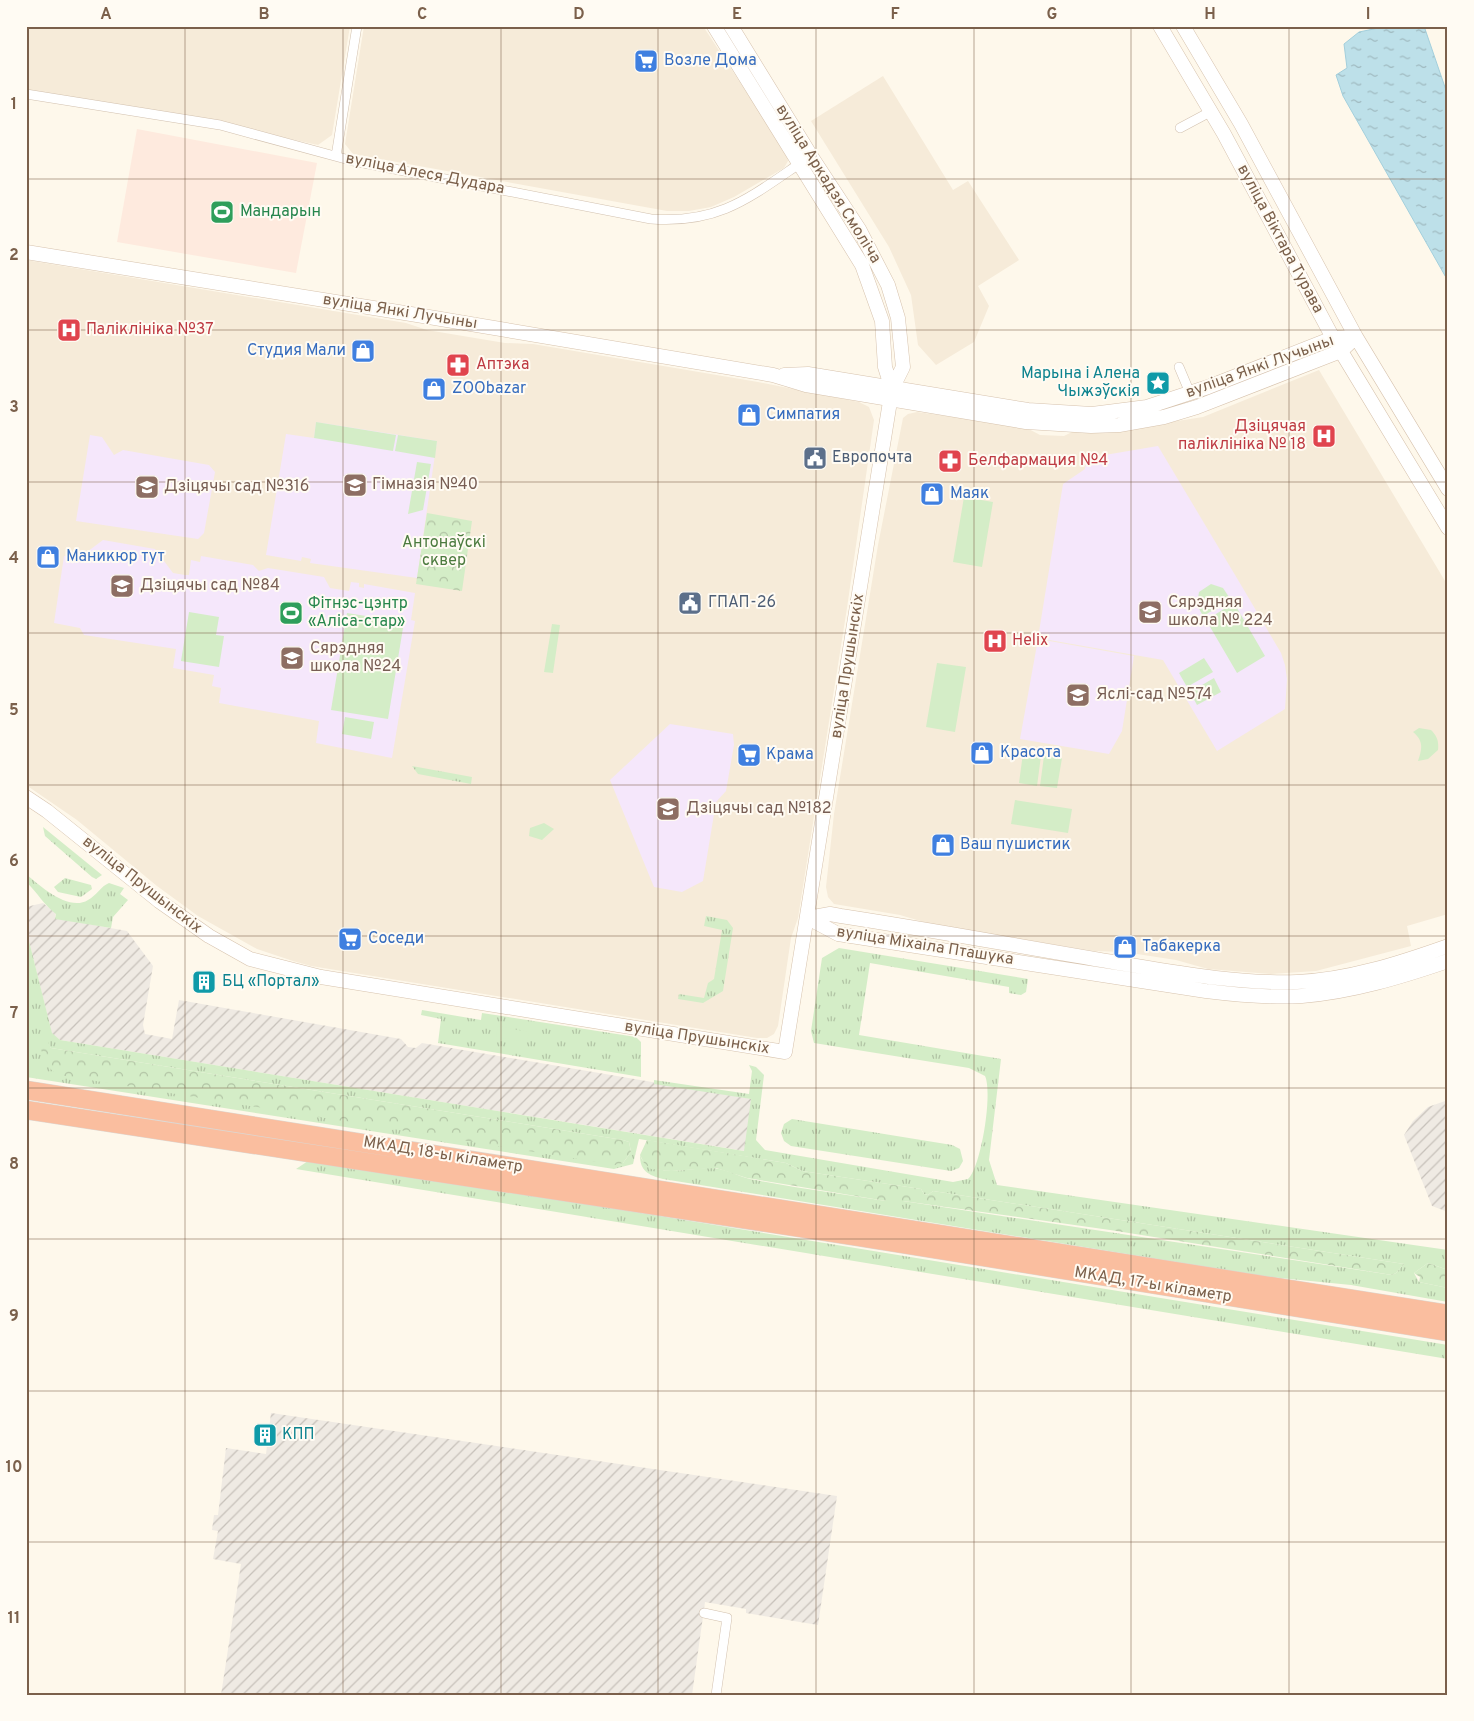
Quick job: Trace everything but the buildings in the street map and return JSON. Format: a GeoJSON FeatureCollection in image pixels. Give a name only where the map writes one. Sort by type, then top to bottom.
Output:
{"type":"FeatureCollection","features":[{"type":"Feature","properties":{"kind":"highway","name":"МКАД, 18-ы кіламетр"},"geometry":{"type":"LineString","coordinates":[[26,1090],[860,1229]]}},
{"type":"Feature","properties":{"kind":"highway","name":"МКАД, 18-ы кіламетр"},"geometry":{"type":"LineString","coordinates":[[26,1111],[860,1229]]}},
{"type":"Feature","properties":{"kind":"highway","name":"МКАД, 17-ы кіламетр"},"geometry":{"type":"LineString","coordinates":[[860,1229],[1448,1314]]}},
{"type":"Feature","properties":{"kind":"highway","name":"МКАД, 17-ы кіламетр"},"geometry":{"type":"LineString","coordinates":[[860,1229],[1448,1332]]}},
{"type":"Feature","properties":{"kind":"main road","name":"вуліца Аркадзя Смоліча"},"geometry":{"type":"LineString","coordinates":[[714,26],[805,160]]}},
{"type":"Feature","properties":{"kind":"main road","name":"вуліца Аркадзя Смоліча"},"geometry":{"type":"LineString","coordinates":[[731,26],[866,274],[882,321],[885,367],[891,394]]}},
{"type":"Feature","properties":{"kind":"main road","name":"вуліца Віктара Турава"},"geometry":{"type":"LineString","coordinates":[[1160,26],[1210,112],[1333,338],[1448,528]]}},
{"type":"Feature","properties":{"kind":"main road","name":"вуліца Віктара Турава"},"geometry":{"type":"LineString","coordinates":[[1184,26],[1241,124],[1356,337],[1448,489]]}},
{"type":"Feature","properties":{"kind":"main road","name":"вуліца Янкі Лучыны"},"geometry":{"type":"LineString","coordinates":[[26,252],[417,314],[773,375],[806,385],[1028,410],[1092,414],[1148,407],[1190,393],[1333,338],[1356,337]]}},
{"type":"Feature","properties":{"kind":"main road","name":"вуліца Янкі Лучыны"},"geometry":{"type":"LineString","coordinates":[[891,394],[1026,422],[1091,426],[1146,421],[1197,407],[1341,351],[1356,337]]}},
{"type":"Feature","properties":{"kind":"main road"},"geometry":{"type":"LineString","coordinates":[[1190,393],[1197,407]]}},
{"type":"Feature","properties":{"kind":"main road","name":"вуліца Прушынскіх"},"geometry":{"type":"LineString","coordinates":[[26,797],[47,811],[173,912],[225,946],[250,959],[271,966],[331,978],[785,1052],[891,394]]}},
{"type":"Feature","properties":{"kind":"main road","name":"вуліца Міхаіла Пташука"},"geometry":{"type":"LineString","coordinates":[[808,918],[830,914],[1208,977],[1263,982],[1298,982],[1337,977],[1384,966],[1448,946]]}},
{"type":"Feature","properties":{"kind":"main road","name":"вуліца Міхаіла Пташука"},"geometry":{"type":"LineString","coordinates":[[808,918],[838,934],[1206,992],[1262,996],[1301,996],[1335,992],[1387,980],[1448,961]]}},
{"type":"Feature","properties":{"kind":"street"},"geometry":{"type":"LineString","coordinates":[[336,156],[357,26]]}},
{"type":"Feature","properties":{"kind":"street","name":"вуліца Алеся Дудара"},"geometry":{"type":"LineString","coordinates":[[26,94],[220,125],[336,156],[651,219],[694,219],[734,206],[805,160]]}},
{"type":"Feature","properties":{"kind":"street"},"geometry":{"type":"LineString","coordinates":[[1180,128],[1210,112]]}},
{"type":"Feature","properties":{"kind":"street"},"geometry":{"type":"LineString","coordinates":[[1178,367],[1190,393]]}},
{"type":"Feature","properties":{"kind":"street"},"geometry":{"type":"LineString","coordinates":[[704,1612],[728,1618],[716,1695]]}},
{"type":"Feature","properties":{"kind":"shaded area"},"geometry":{"type":"Polygon","coordinates":[[[26,26],[350,26],[332,135],[318,145],[188,117],[26,90],[26,26]]]}},
{"type":"Feature","properties":{"kind":"shaded area"},"geometry":{"type":"Polygon","coordinates":[[[364,26],[703,26],[787,154],[788,161],[784,168],[734,197],[711,207],[689,211],[667,211],[353,154],[345,144],[364,26]]]}},
{"type":"Feature","properties":{"kind":"shaded area"},"geometry":{"type":"Polygon","coordinates":[[[883,76],[953,190],[968,181],[1019,260],[978,286],[989,306],[974,342],[936,365],[918,345],[911,295],[889,247],[811,121],[883,76]]]}},
{"type":"Feature","properties":{"kind":"shaded area"},"geometry":{"type":"Polygon","coordinates":[[[137,129],[317,163],[296,273],[117,242],[137,129]]]}},
{"type":"Feature","properties":{"kind":"shaded area"},"geometry":{"type":"Polygon","coordinates":[[[26,260],[406,323],[427,330],[505,343],[533,344],[758,382],[859,402],[869,407],[874,420],[847,608],[798,918],[791,938],[778,1026],[774,1034],[767,1038],[757,1038],[311,966],[293,961],[257,949],[198,916],[157,886],[77,820],[26,785],[26,260]]]}},
{"type":"Feature","properties":{"kind":"shaded area"},"geometry":{"type":"Polygon","coordinates":[[[1319,370],[1448,586],[1448,914],[1407,926],[1411,946],[1316,971],[1271,974],[1208,969],[1176,960],[1124,952],[1094,951],[934,925],[900,915],[834,904],[828,897],[826,887],[834,814],[878,545],[903,418],[908,414],[917,412],[1025,427],[1040,435],[1064,436],[1074,431],[1113,431],[1203,417],[1319,370]]]}},
{"type":"Feature","properties":{"kind":"shaded area","name":"Гімназія №40"},"geometry":{"type":"Polygon","coordinates":[[[316,422],[437,441],[417,578],[310,563],[311,559],[302,557],[301,561],[266,555],[286,434],[314,438],[316,422]]]}},
{"type":"Feature","properties":{"kind":"shaded area","name":"Дзіцячы сад №316"},"geometry":{"type":"Polygon","coordinates":[[[90,435],[102,437],[114,455],[123,450],[209,465],[215,472],[204,533],[198,539],[76,521],[90,435]]]}},
{"type":"Feature","properties":{"kind":"shaded area","name":"Сярэдняя школа № 224"},"geometry":{"type":"Polygon","coordinates":[[[1158,446],[1281,653],[1285,665],[1287,679],[1285,709],[1217,751],[1163,660],[1038,638],[1063,484],[1085,469],[1087,458],[1158,446]]]}},
{"type":"Feature","properties":{"kind":"shaded area","name":"Сярэдняя школа №24"},"geometry":{"type":"Polygon","coordinates":[[[103,540],[155,549],[173,573],[189,575],[191,560],[200,562],[201,556],[253,565],[259,571],[268,568],[324,577],[330,588],[349,591],[351,582],[359,583],[359,587],[364,588],[364,584],[415,593],[411,620],[415,621],[392,758],[316,743],[319,721],[219,703],[221,688],[212,686],[214,675],[173,668],[176,649],[84,635],[80,628],[54,623],[64,556],[79,558],[103,540]]]}},
{"type":"Feature","properties":{"kind":"shaded area","name":"Яслі-сад №574"},"geometry":{"type":"Polygon","coordinates":[[[1038,639],[1134,656],[1122,731],[1109,754],[1020,739],[1038,639]]]}},
{"type":"Feature","properties":{"kind":"shaded area","name":"Дзіцячы сад №182"},"geometry":{"type":"Polygon","coordinates":[[[670,724],[733,734],[734,745],[726,791],[716,802],[703,881],[682,892],[654,887],[610,780],[670,724]]]}},
{"type":"Feature","properties":{"kind":"shaded area"},"geometry":{"type":"Polygon","coordinates":[[[43,903],[56,913],[55,918],[127,931],[153,966],[143,1025],[145,1034],[172,1039],[179,1000],[401,1039],[408,1047],[416,1048],[422,1043],[752,1099],[745,1151],[60,1040],[52,1034],[26,929],[26,907],[43,903]]]}},
{"type":"Feature","properties":{"kind":"shaded area"},"geometry":{"type":"Polygon","coordinates":[[[1448,1100],[1448,1212],[1432,1206],[1404,1135],[1413,1121],[1428,1107],[1448,1100]]]}},
{"type":"Feature","properties":{"kind":"shaded area"},"geometry":{"type":"Polygon","coordinates":[[[271,1413],[837,1496],[818,1625],[746,1613],[746,1609],[705,1602],[692,1695],[221,1695],[241,1564],[213,1559],[218,1531],[212,1530],[214,1515],[218,1515],[226,1448],[266,1454],[271,1413]]]}},
{"type":"Feature","properties":{"kind":"green space"},"geometry":{"type":"Polygon","coordinates":[[[316,422],[396,435],[393,451],[314,438],[316,422]]]}},
{"type":"Feature","properties":{"kind":"green space"},"geometry":{"type":"Polygon","coordinates":[[[398,435],[437,441],[435,458],[395,451],[398,435]]]}},
{"type":"Feature","properties":{"kind":"green space"},"geometry":{"type":"Polygon","coordinates":[[[417,462],[431,464],[423,510],[408,514],[417,462]]]}},
{"type":"Feature","properties":{"kind":"green space"},"geometry":{"type":"Polygon","coordinates":[[[964,497],[993,502],[982,567],[953,562],[964,497]]]}},
{"type":"Feature","properties":{"kind":"green space","name":"Антонаўскі сквер"},"geometry":{"type":"Polygon","coordinates":[[[427,513],[472,521],[462,591],[416,584],[427,513]]]}},
{"type":"Feature","properties":{"kind":"green space"},"geometry":{"type":"Polygon","coordinates":[[[1211,584],[1223,588],[1231,600],[1203,616],[1197,605],[1199,592],[1211,584]]]}},
{"type":"Feature","properties":{"kind":"green space"},"geometry":{"type":"Polygon","coordinates":[[[1234,603],[1265,656],[1237,673],[1206,620],[1234,603]]]}},
{"type":"Feature","properties":{"kind":"green space"},"geometry":{"type":"Polygon","coordinates":[[[189,612],[219,617],[216,635],[224,636],[219,667],[181,661],[189,612]]]}},
{"type":"Feature","properties":{"kind":"green space"},"geometry":{"type":"Polygon","coordinates":[[[347,613],[404,622],[388,719],[331,710],[347,613]]]}},
{"type":"Feature","properties":{"kind":"green space"},"geometry":{"type":"Polygon","coordinates":[[[552,624],[560,625],[553,673],[544,672],[552,624]]]}},
{"type":"Feature","properties":{"kind":"green space"},"geometry":{"type":"Polygon","coordinates":[[[1204,658],[1213,672],[1187,687],[1179,673],[1204,658]]]}},
{"type":"Feature","properties":{"kind":"green space"},"geometry":{"type":"Polygon","coordinates":[[[937,663],[966,667],[955,732],[926,727],[937,663]]]}},
{"type":"Feature","properties":{"kind":"green space"},"geometry":{"type":"Polygon","coordinates":[[[1214,678],[1221,692],[1197,705],[1190,692],[1214,678]]]}},
{"type":"Feature","properties":{"kind":"green space"},"geometry":{"type":"Polygon","coordinates":[[[345,717],[374,722],[371,739],[342,734],[345,717]]]}},
{"type":"Feature","properties":{"kind":"green space"},"geometry":{"type":"Polygon","coordinates":[[[1419,728],[1431,730],[1435,734],[1438,750],[1428,759],[1418,761],[1421,745],[1417,735],[1413,732],[1419,728]]]}},
{"type":"Feature","properties":{"kind":"green space"},"geometry":{"type":"Polygon","coordinates":[[[1023,753],[1041,756],[1037,786],[1019,783],[1023,753]]]}},
{"type":"Feature","properties":{"kind":"green space"},"geometry":{"type":"Polygon","coordinates":[[[1044,756],[1062,758],[1057,788],[1040,786],[1044,756]]]}},
{"type":"Feature","properties":{"kind":"green space"},"geometry":{"type":"Polygon","coordinates":[[[412,766],[472,777],[471,784],[418,774],[412,766]]]}},
{"type":"Feature","properties":{"kind":"green space"},"geometry":{"type":"Polygon","coordinates":[[[1015,800],[1072,809],[1068,833],[1011,824],[1015,800]]]}},
{"type":"Feature","properties":{"kind":"green space"},"geometry":{"type":"Polygon","coordinates":[[[544,823],[554,829],[542,840],[529,836],[530,828],[544,823]]]}},
{"type":"Feature","properties":{"kind":"green space"},"geometry":{"type":"Polygon","coordinates":[[[43,827],[102,875],[96,879],[92,877],[45,836],[43,827]]]}},
{"type":"Feature","properties":{"kind":"green space"},"geometry":{"type":"Polygon","coordinates":[[[26,874],[55,896],[72,903],[88,900],[109,883],[124,888],[120,894],[128,900],[113,917],[111,928],[55,919],[56,914],[26,882],[26,874]]]}},
{"type":"Feature","properties":{"kind":"green space"},"geometry":{"type":"Polygon","coordinates":[[[65,878],[91,885],[92,889],[81,897],[58,892],[54,887],[65,878]]]}},
{"type":"Feature","properties":{"kind":"green space"},"geometry":{"type":"Polygon","coordinates":[[[706,916],[727,920],[733,928],[723,991],[703,1003],[678,999],[679,994],[704,998],[708,983],[714,979],[722,930],[704,926],[706,916]]]}},
{"type":"Feature","properties":{"kind":"green space"},"geometry":{"type":"Polygon","coordinates":[[[26,929],[52,1033],[60,1040],[744,1151],[751,1099],[654,1084],[654,1080],[749,1094],[752,1071],[749,1065],[756,1067],[764,1075],[756,1140],[765,1150],[953,1182],[968,1179],[973,1172],[977,1160],[987,1113],[988,1098],[985,1076],[969,1068],[814,1043],[811,1031],[822,958],[839,948],[1028,979],[1026,992],[1021,995],[1009,993],[1009,987],[870,963],[859,1035],[1001,1059],[989,1160],[997,1185],[1448,1250],[1448,1270],[1428,1263],[1414,1273],[1419,1282],[1448,1288],[1448,1302],[1351,1285],[1269,1277],[663,1179],[653,1176],[643,1169],[640,1155],[645,1163],[661,1170],[713,1168],[750,1179],[801,1188],[886,1201],[903,1201],[1392,1275],[1404,1264],[933,1191],[928,1195],[924,1194],[921,1189],[802,1171],[786,1163],[639,1139],[633,1164],[614,1169],[26,1077],[26,929]],[[49,1045],[44,1059],[623,1163],[631,1152],[629,1142],[623,1140],[51,1048],[49,1045]]]}},
{"type":"Feature","properties":{"kind":"green space"},"geometry":{"type":"Polygon","coordinates":[[[422,1010],[481,1020],[482,1013],[636,1037],[641,1042],[641,1077],[438,1043],[441,1019],[421,1015],[422,1010]]]}},
{"type":"Feature","properties":{"kind":"green space"},"geometry":{"type":"Polygon","coordinates":[[[498,1026],[529,1032],[527,1042],[496,1037],[498,1026]]]}},
{"type":"Feature","properties":{"kind":"green space"},"geometry":{"type":"Polygon","coordinates":[[[45,1042],[48,1042],[51,1048],[623,1140],[629,1142],[631,1152],[623,1163],[615,1165],[59,1075],[49,1068],[44,1058],[41,1049],[45,1042]]]}},
{"type":"Feature","properties":{"kind":"green space"},"geometry":{"type":"Polygon","coordinates":[[[792,1119],[952,1145],[960,1149],[963,1161],[959,1168],[951,1171],[791,1146],[784,1141],[781,1133],[784,1124],[792,1119]]]}},
{"type":"Feature","properties":{"kind":"green space"},"geometry":{"type":"Polygon","coordinates":[[[647,1140],[786,1163],[802,1171],[921,1189],[924,1194],[928,1195],[933,1191],[1404,1264],[1392,1275],[1110,1230],[903,1201],[886,1201],[747,1178],[716,1168],[671,1171],[651,1169],[644,1163],[640,1155],[647,1140]]]}},
{"type":"Feature","properties":{"kind":"green space"},"geometry":{"type":"Polygon","coordinates":[[[311,1159],[1448,1345],[1448,1359],[296,1169],[311,1159]]]}},
{"type":"Feature","properties":{"kind":"green space"},"geometry":{"type":"Polygon","coordinates":[[[1428,1263],[1448,1270],[1448,1288],[1419,1282],[1420,1277],[1414,1273],[1428,1263]]]}},
{"type":"Feature","properties":{"kind":"water"},"geometry":{"type":"Polygon","coordinates":[[[1388,26],[1424,26],[1448,96],[1448,281],[1343,96],[1336,75],[1347,68],[1344,44],[1359,32],[1388,26]]]}},
{"type":"Feature","properties":{"kind":"place","name":"Возле Дома"},"geometry":{"type":"Point","coordinates":[646,61]}},
{"type":"Feature","properties":{"kind":"place","name":"Мандарын"},"geometry":{"type":"Point","coordinates":[222,212]}},
{"type":"Feature","properties":{"kind":"place","name":"Паліклініка №37"},"geometry":{"type":"Point","coordinates":[69,330]}},
{"type":"Feature","properties":{"kind":"place","name":"Студия Мали"},"geometry":{"type":"Point","coordinates":[363,351]}},
{"type":"Feature","properties":{"kind":"place","name":"Аптэка"},"geometry":{"type":"Point","coordinates":[458,365]}},
{"type":"Feature","properties":{"kind":"place","name":"Марына і Алена Чыжэўскія"},"geometry":{"type":"Point","coordinates":[1158,383]}},
{"type":"Feature","properties":{"kind":"place","name":"ZOObazar"},"geometry":{"type":"Point","coordinates":[434,389]}},
{"type":"Feature","properties":{"kind":"place","name":"Симпатия"},"geometry":{"type":"Point","coordinates":[749,415]}},
{"type":"Feature","properties":{"kind":"place","name":"Дзіцячая паліклініка № 18"},"geometry":{"type":"Point","coordinates":[1324,436]}},
{"type":"Feature","properties":{"kind":"place","name":"Европочта"},"geometry":{"type":"Point","coordinates":[815,458]}},
{"type":"Feature","properties":{"kind":"place","name":"Белфармация №4"},"geometry":{"type":"Point","coordinates":[950,461]}},
{"type":"Feature","properties":{"kind":"place","name":"Гімназія №40"},"geometry":{"type":"Point","coordinates":[355,485]}},
{"type":"Feature","properties":{"kind":"place","name":"Дзіцячы сад №316"},"geometry":{"type":"Point","coordinates":[147,487]}},
{"type":"Feature","properties":{"kind":"place","name":"Маяк"},"geometry":{"type":"Point","coordinates":[932,494]}},
{"type":"Feature","properties":{"kind":"place","name":"Маникюр тут"},"geometry":{"type":"Point","coordinates":[48,557]}},
{"type":"Feature","properties":{"kind":"place","name":"Дзіцячы сад №84"},"geometry":{"type":"Point","coordinates":[122,586]}},
{"type":"Feature","properties":{"kind":"place","name":"ГПАП-26"},"geometry":{"type":"Point","coordinates":[690,603]}},
{"type":"Feature","properties":{"kind":"place","name":"Сярэдняя школа № 224"},"geometry":{"type":"Point","coordinates":[1150,612]}},
{"type":"Feature","properties":{"kind":"place","name":"Фітнэс-цэнтр «Аліса-стар»"},"geometry":{"type":"Point","coordinates":[291,613]}},
{"type":"Feature","properties":{"kind":"place","name":"Helix"},"geometry":{"type":"Point","coordinates":[995,641]}},
{"type":"Feature","properties":{"kind":"place","name":"Сярэдняя школа №24"},"geometry":{"type":"Point","coordinates":[292,658]}},
{"type":"Feature","properties":{"kind":"place","name":"Яслі-сад №574"},"geometry":{"type":"Point","coordinates":[1078,695]}},
{"type":"Feature","properties":{"kind":"place","name":"Красота"},"geometry":{"type":"Point","coordinates":[982,753]}},
{"type":"Feature","properties":{"kind":"place","name":"Крама"},"geometry":{"type":"Point","coordinates":[749,755]}},
{"type":"Feature","properties":{"kind":"place","name":"Дзіцячы сад №182"},"geometry":{"type":"Point","coordinates":[668,809]}},
{"type":"Feature","properties":{"kind":"place","name":"Ваш пушистик"},"geometry":{"type":"Point","coordinates":[943,845]}},
{"type":"Feature","properties":{"kind":"place","name":"Соседи"},"geometry":{"type":"Point","coordinates":[350,939]}},
{"type":"Feature","properties":{"kind":"place","name":"Табакерка"},"geometry":{"type":"Point","coordinates":[1125,947]}},
{"type":"Feature","properties":{"kind":"place","name":"БЦ «Портал»"},"geometry":{"type":"Point","coordinates":[204,982]}},
{"type":"Feature","properties":{"kind":"place","name":"КПП"},"geometry":{"type":"Point","coordinates":[265,1435]}}]}
